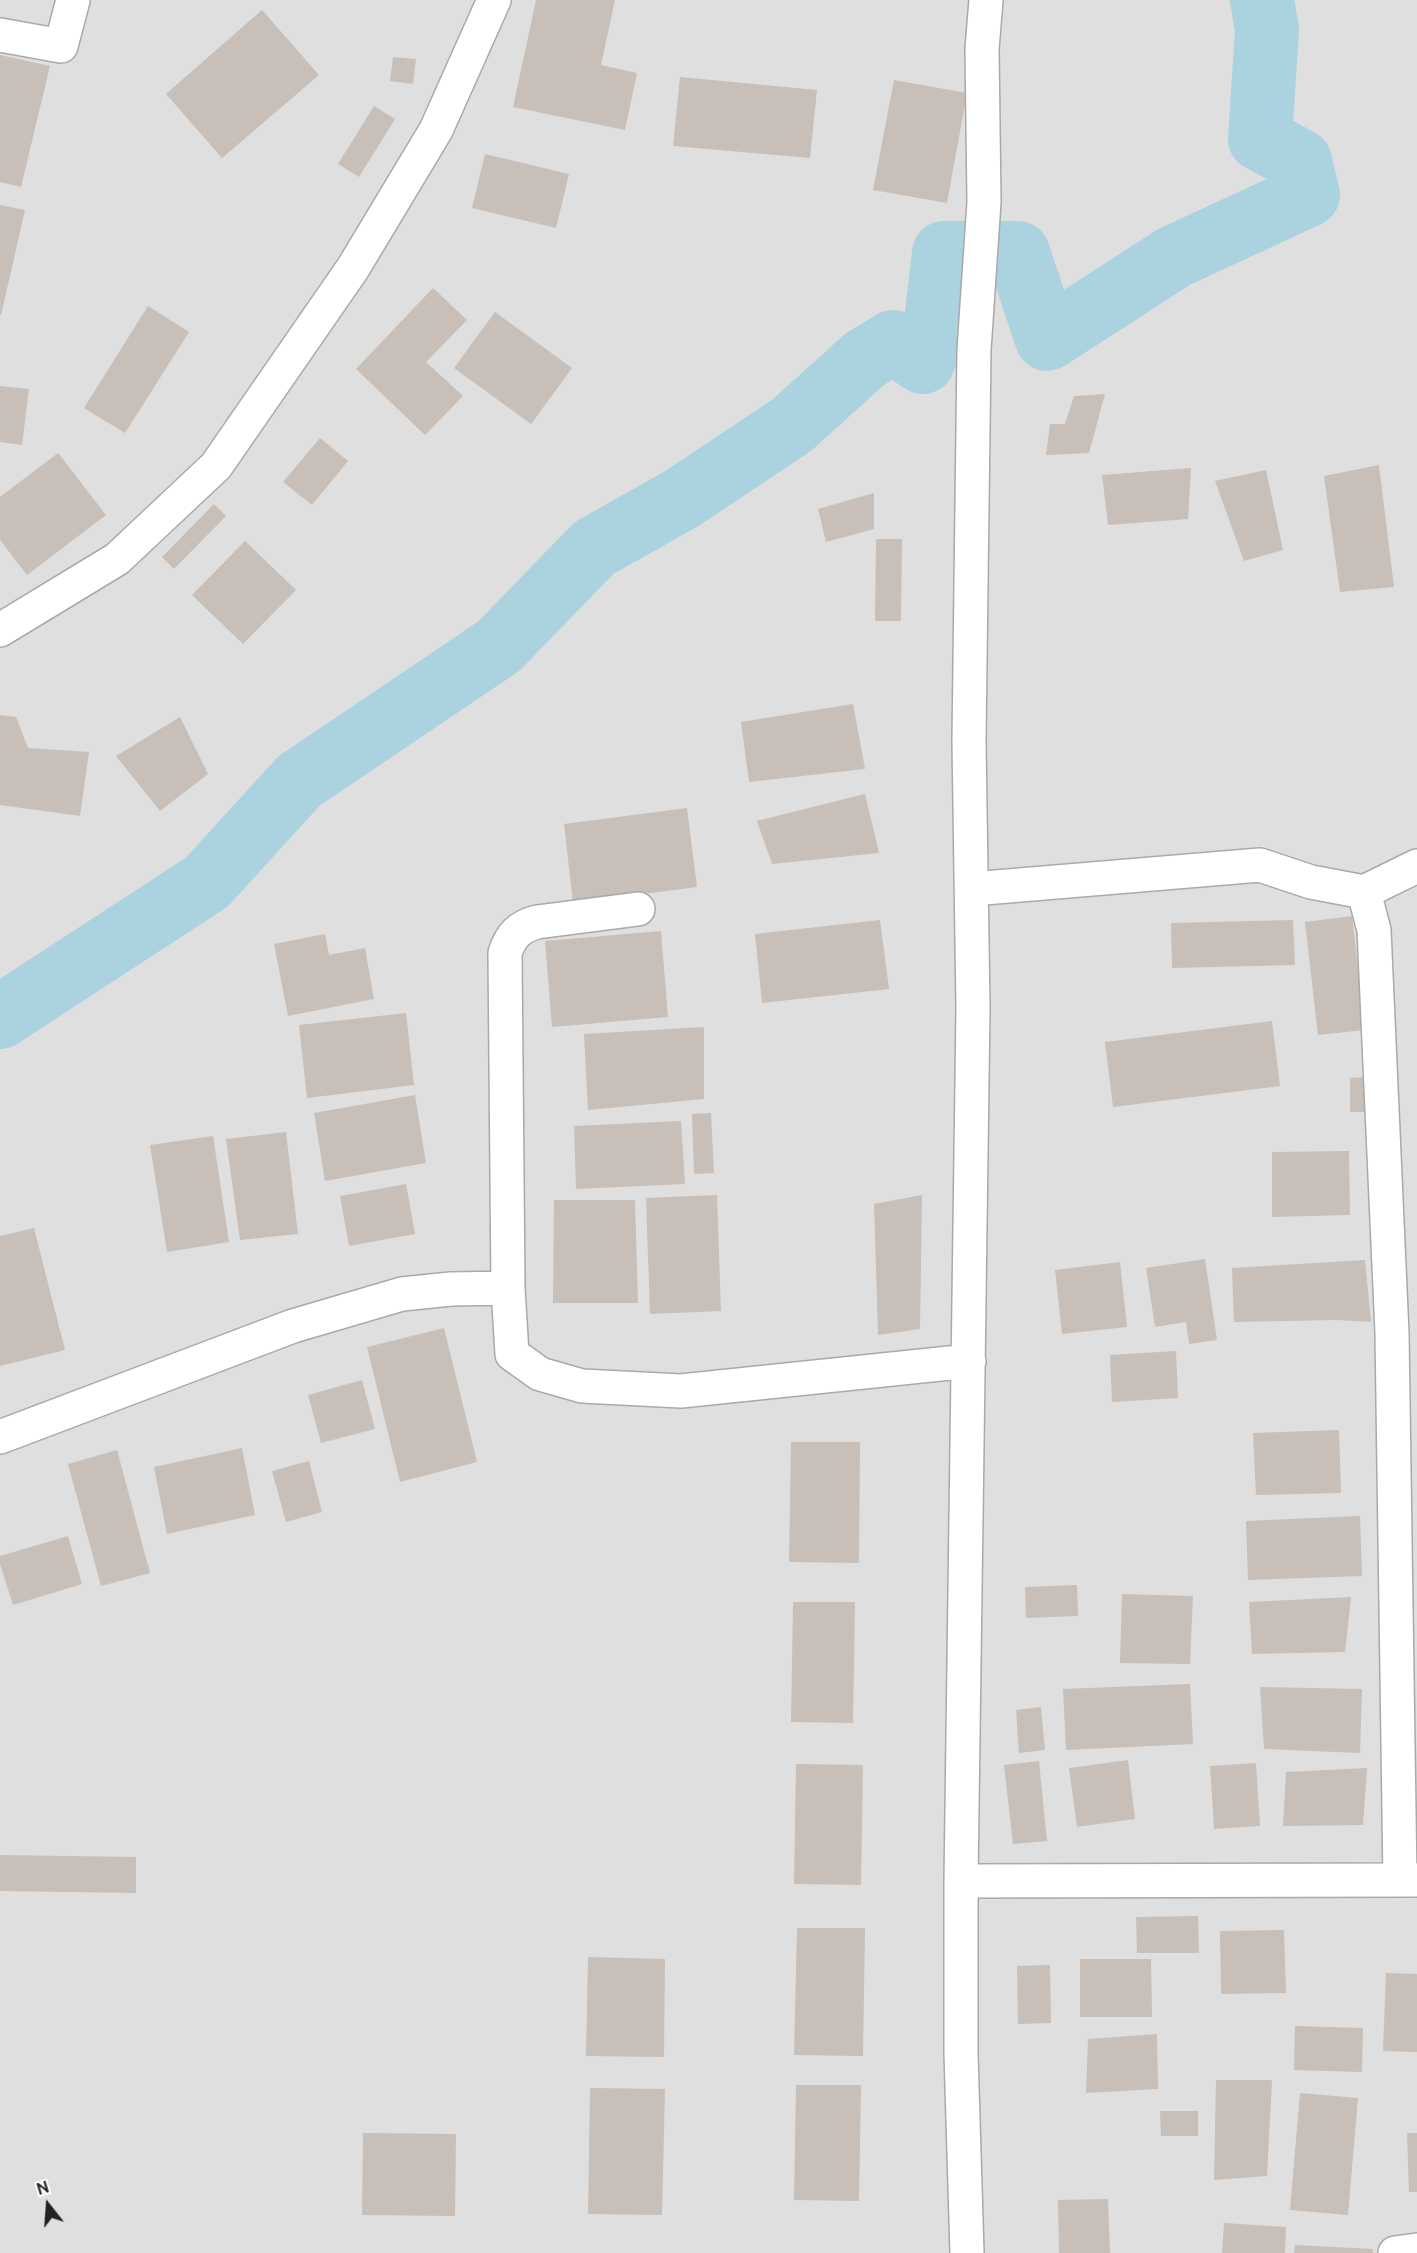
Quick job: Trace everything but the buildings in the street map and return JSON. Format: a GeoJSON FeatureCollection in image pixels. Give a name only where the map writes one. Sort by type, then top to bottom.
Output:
{"type":"FeatureCollection","features":[{"type":"Feature","properties":{"kind":"street"},"geometry":{"type":"LineString","coordinates":[[0,35],[61,46],[73,0]]}},
{"type":"Feature","properties":{"kind":"street"},"geometry":{"type":"LineString","coordinates":[[0,630],[117,559],[216,466],[352,268],[436,130],[494,0]]}},
{"type":"Feature","properties":{"kind":"street"},"geometry":{"type":"LineString","coordinates":[[967,2253],[961,2053],[961,1881],[969,1361],[972,888],[969,741],[974,350],[984,202],[982,49],[986,0]]}},
{"type":"Feature","properties":{"kind":"street"},"geometry":{"type":"LineString","coordinates":[[972,888],[1260,865],[1311,882],[1364,892],[1417,866]]}},
{"type":"Feature","properties":{"kind":"street"},"geometry":{"type":"LineString","coordinates":[[961,1881],[1408,1880],[1392,1333],[1374,930],[1364,892]]}},
{"type":"Feature","properties":{"kind":"street"},"geometry":{"type":"LineString","coordinates":[[638,909],[537,922],[523,926],[509,941],[505,953],[508,1288],[512,1354],[540,1374],[582,1386],[681,1391],[969,1361]]}},
{"type":"Feature","properties":{"kind":"street"},"geometry":{"type":"LineString","coordinates":[[0,1437],[293,1326],[391,1297],[451,1289],[508,1288]]}},
{"type":"Feature","properties":{"kind":"street"},"geometry":{"type":"LineString","coordinates":[[1395,2253],[1417,2250]]}},
{"type":"Feature","properties":{"kind":"shaded area"},"geometry":{"type":"Polygon","coordinates":[[[0,0],[1417,0],[1417,2253],[0,2253],[0,0]]]}},
{"type":"Feature","properties":{"kind":"waterway"},"geometry":{"type":"LineString","coordinates":[[0,1017],[207,882],[299,781],[499,646],[594,548],[681,499],[792,425],[865,359],[893,342],[923,362],[935,331],[944,253],[1018,253],[1047,339],[1174,257],[1308,195],[1300,161],[1260,139],[1267,30],[1262,0]]}}]}
